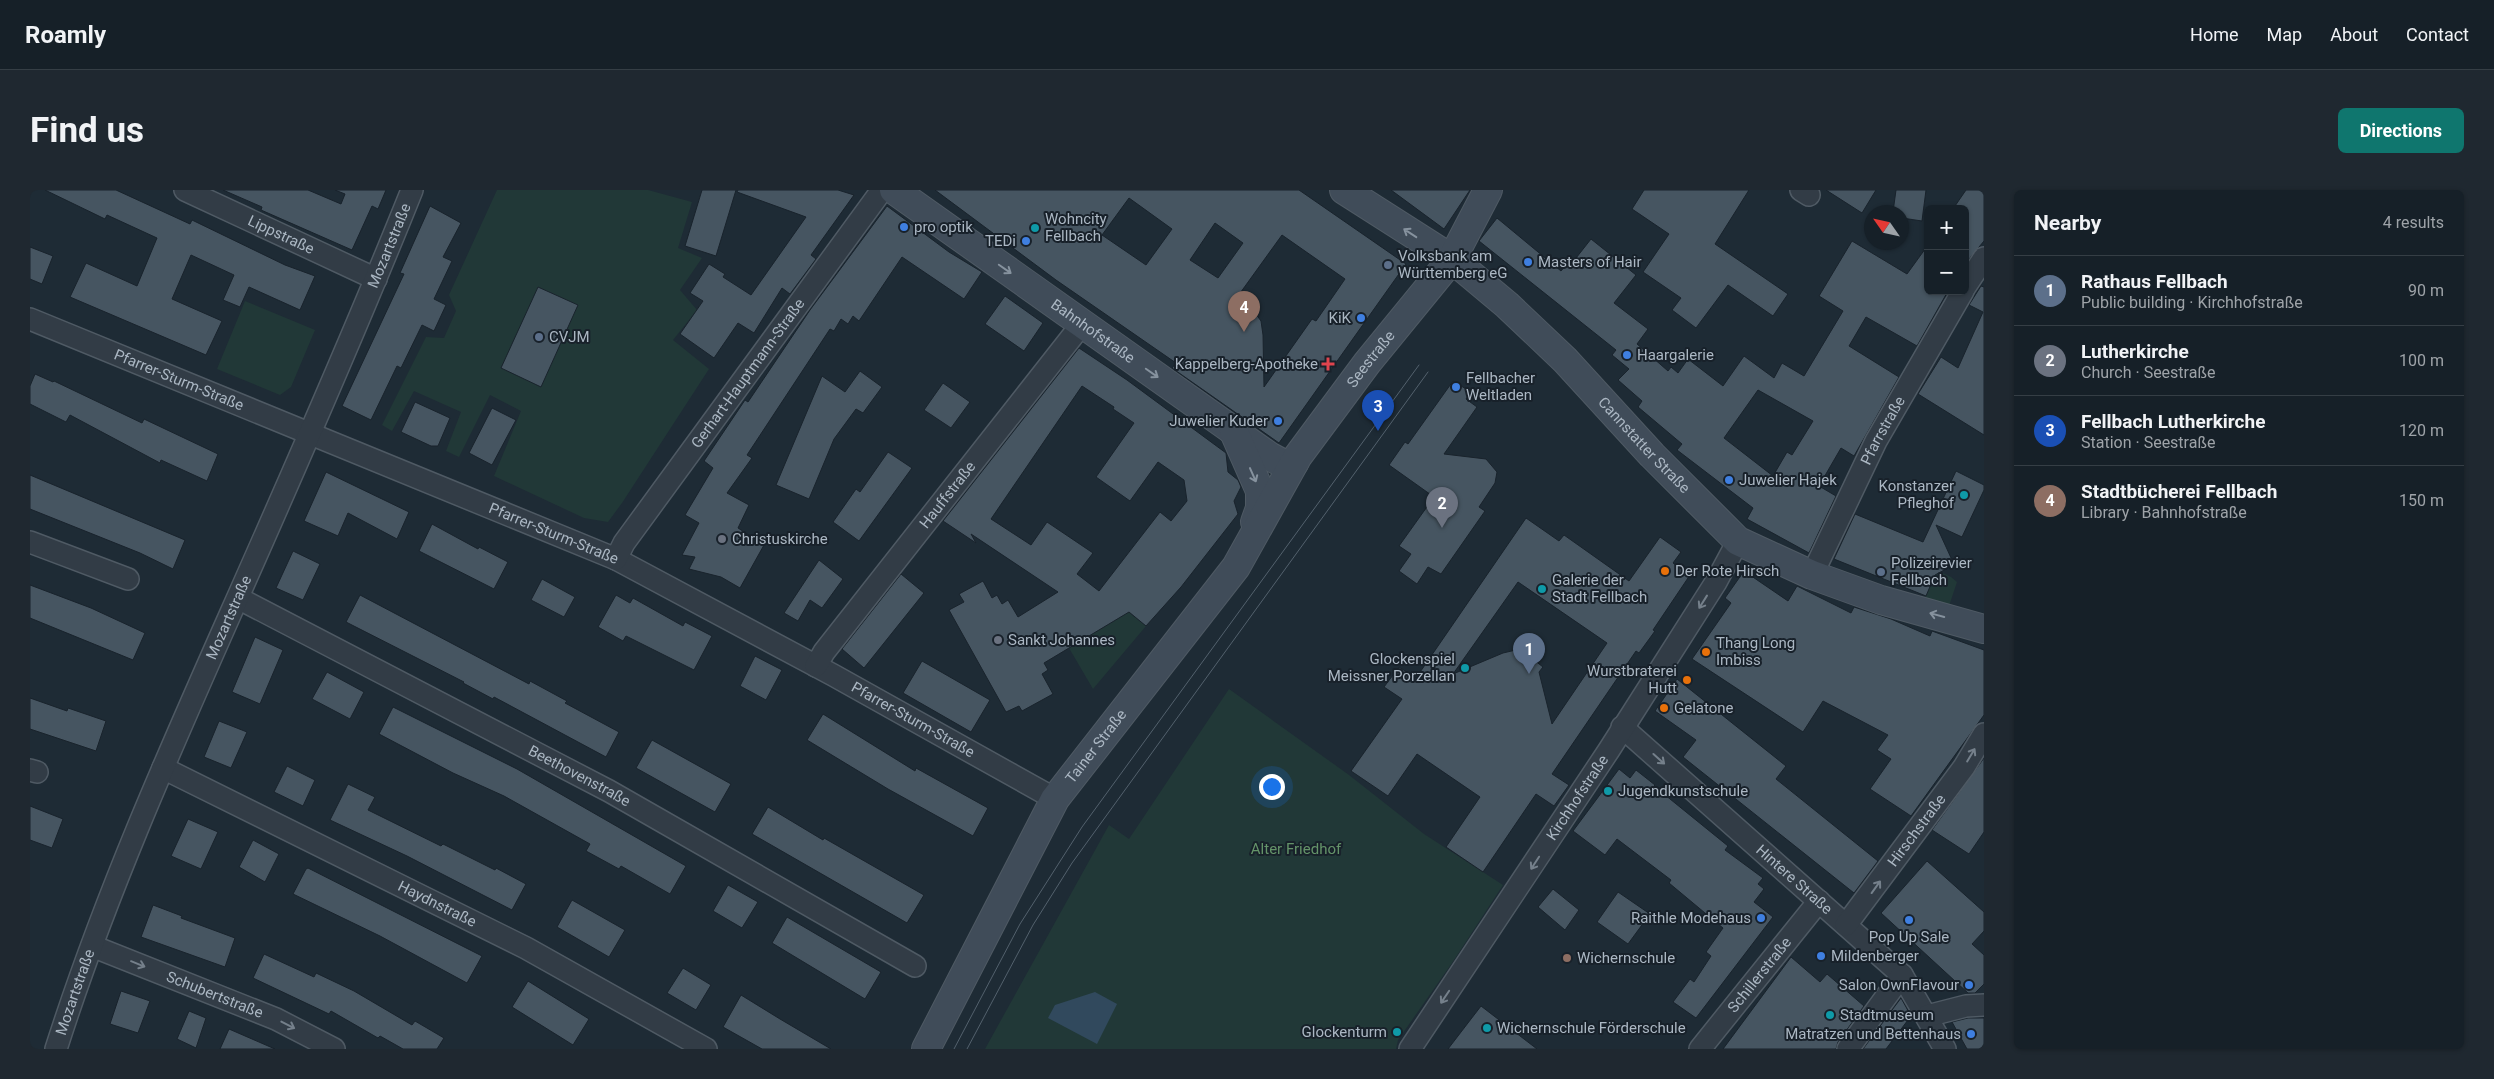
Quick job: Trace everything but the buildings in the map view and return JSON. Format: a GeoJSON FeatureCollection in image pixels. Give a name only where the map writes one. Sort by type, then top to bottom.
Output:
{"type":"FeatureCollection","features":[{"type":"Feature","properties":{"kind":"street","name":"Lippstraße"},"geometry":{"type":"LineString","coordinates":[[185,190],[376,279]]}},
{"type":"Feature","properties":{"kind":"street","name":"Mozartstraße"},"geometry":{"type":"LineString","coordinates":[[56,1049],[141,816],[311,433],[412,190]]}},
{"type":"Feature","properties":{"kind":"street","name":"Gerhart-Hauptmann-Straße"},"geometry":{"type":"LineString","coordinates":[[616,559],[624,543],[882,190]]}},
{"type":"Feature","properties":{"kind":"street","name":"Bahnhofstraße"},"geometry":{"type":"LineString","coordinates":[[894,190],[1279,462],[1294,463]]}},
{"type":"Feature","properties":{"kind":"street","name":"Cannstatter Straße"},"geometry":{"type":"LineString","coordinates":[[1344,190],[1452,259],[1507,305],[1565,360],[1652,455],[1738,541],[1812,575],[1881,600],[1984,629]]}},
{"type":"Feature","properties":{"kind":"street","name":"Seestraße"},"geometry":{"type":"LineString","coordinates":[[1294,463],[1362,370],[1452,259],[1488,190]]}},
{"type":"Feature","properties":{"kind":"street"},"geometry":{"type":"LineString","coordinates":[[1969,281],[1984,258]]}},
{"type":"Feature","properties":{"kind":"street","name":"Pfarrstraße"},"geometry":{"type":"LineString","coordinates":[[1812,575],[1879,435],[1961,295]]}},
{"type":"Feature","properties":{"kind":"street","name":"Pfarrer-Sturm-Straße"},"geometry":{"type":"LineString","coordinates":[[30,319],[616,559],[816,666],[1055,799]]}},
{"type":"Feature","properties":{"kind":"street","name":"Hauffstraße"},"geometry":{"type":"LineString","coordinates":[[816,666],[824,652],[1082,324]]}},
{"type":"Feature","properties":{"kind":"street"},"geometry":{"type":"LineString","coordinates":[[1233,430],[1260,491],[1260,508],[1251,543]]}},
{"type":"Feature","properties":{"kind":"street","name":"Tainer Straße"},"geometry":{"type":"LineString","coordinates":[[926,1049],[1055,799],[1236,567],[1294,463]]}},
{"type":"Feature","properties":{"kind":"street","name":"Kirchhofstraße"},"geometry":{"type":"LineString","coordinates":[[1410,1049],[1609,750],[1716,582],[1738,541]]}},
{"type":"Feature","properties":{"kind":"street"},"geometry":{"type":"LineString","coordinates":[[30,542],[128,579]]}},
{"type":"Feature","properties":{"kind":"street","name":"Beethovenstraße"},"geometry":{"type":"LineString","coordinates":[[238,598],[609,791],[915,966]]}},
{"type":"Feature","properties":{"kind":"street","name":"Hintere Straße"},"geometry":{"type":"LineString","coordinates":[[1622,727],[1902,975],[1945,1049]]}},
{"type":"Feature","properties":{"kind":"street","name":"Hirschstraße"},"geometry":{"type":"LineString","coordinates":[[1846,925],[1964,767],[1984,734]]}},
{"type":"Feature","properties":{"kind":"street","name":"Haydnstraße"},"geometry":{"type":"LineString","coordinates":[[163,768],[526,948],[706,1049]]}},
{"type":"Feature","properties":{"kind":"street","name":"Schillerstraße"},"geometry":{"type":"LineString","coordinates":[[1700,1049],[1819,901]]}},
{"type":"Feature","properties":{"kind":"street","name":"Schubertstraße"},"geometry":{"type":"LineString","coordinates":[[92,946],[276,1019],[334,1049]]}},
{"type":"Feature","properties":{"kind":"street"},"geometry":{"type":"LineString","coordinates":[[1848,1049],[1902,975]]}},
{"type":"Feature","properties":{"kind":"street"},"geometry":{"type":"LineString","coordinates":[[1927,1016],[1966,1006],[1984,1004]]}},
{"type":"Feature","properties":{"kind":"green space"},"geometry":{"type":"Polygon","coordinates":[[[497,190],[648,190],[692,202],[678,248],[702,258],[680,290],[697,310],[673,340],[709,369],[608,522],[584,518],[494,476],[521,411],[490,395],[459,457],[446,451],[461,412],[414,391],[392,431],[382,425],[426,337],[444,338],[456,311],[449,295],[497,190]]]}},
{"type":"Feature","properties":{"kind":"green space"},"geometry":{"type":"Polygon","coordinates":[[[245,301],[315,330],[291,387],[280,395],[217,369],[245,301]]]}},
{"type":"Feature","properties":{"kind":"green space"},"geometry":{"type":"Polygon","coordinates":[[[1937,570],[1957,582],[1949,606],[1925,597],[1937,570]]]}},
{"type":"Feature","properties":{"kind":"green space"},"geometry":{"type":"Polygon","coordinates":[[[1111,598],[1146,626],[1093,689],[1069,648],[1112,622],[1111,598]]]}},
{"type":"Feature","properties":{"kind":"green space","name":"Alter Friedhof"},"geometry":{"type":"Polygon","coordinates":[[[1229,689],[1349,775],[1424,834],[1503,885],[1452,963],[1398,1040],[1396,1049],[985,1049],[1109,825],[1129,839],[1229,689]]]}},
{"type":"Feature","properties":{"kind":"water"},"geometry":{"type":"Polygon","coordinates":[[[1095,992],[1117,1004],[1097,1044],[1048,1018],[1055,1005],[1095,992]]]}},
{"type":"Feature","properties":{"kind":"tram line"},"geometry":{"type":"LineString","coordinates":[[954,1049],[1020,924],[1082,827],[1419,365]]}},
{"type":"Feature","properties":{"kind":"tram line"},"geometry":{"type":"LineString","coordinates":[[967,1049],[1033,925],[1072,863],[1428,372]]}},
{"type":"Feature","properties":{"kind":"place","name":"pro optik"},"geometry":{"type":"Point","coordinates":[904,227]}},
{"type":"Feature","properties":{"kind":"place","name":"Wohncity Fellbach"},"geometry":{"type":"Point","coordinates":[1035,228]}},
{"type":"Feature","properties":{"kind":"place","name":"TEDi"},"geometry":{"type":"Point","coordinates":[1026,241]}},
{"type":"Feature","properties":{"kind":"place","name":"Masters of Hair"},"geometry":{"type":"Point","coordinates":[1528,262]}},
{"type":"Feature","properties":{"kind":"place","name":"Volksbank am Württemberg eG"},"geometry":{"type":"Point","coordinates":[1388,265]}},
{"type":"Feature","properties":{"kind":"place","name":"KiK"},"geometry":{"type":"Point","coordinates":[1361,318]}},
{"type":"Feature","properties":{"kind":"place","name":"Stadtbücherei Fellbach"},"geometry":{"type":"Point","coordinates":[1244,332]}},
{"type":"Feature","properties":{"kind":"place","name":"CVJM"},"geometry":{"type":"Point","coordinates":[539,337]}},
{"type":"Feature","properties":{"kind":"place","name":"Haargalerie"},"geometry":{"type":"Point","coordinates":[1627,355]}},
{"type":"Feature","properties":{"kind":"place","name":"Kappelberg-Apotheke"},"geometry":{"type":"Point","coordinates":[1328,364]}},
{"type":"Feature","properties":{"kind":"place","name":"Fellbacher Weltladen"},"geometry":{"type":"Point","coordinates":[1456,387]}},
{"type":"Feature","properties":{"kind":"place","name":"Juwelier Kuder"},"geometry":{"type":"Point","coordinates":[1278,421]}},
{"type":"Feature","properties":{"kind":"place","name":"Fellbach Lutherkirche"},"geometry":{"type":"Point","coordinates":[1378,431]}},
{"type":"Feature","properties":{"kind":"place","name":"Juwelier Hajek"},"geometry":{"type":"Point","coordinates":[1729,480]}},
{"type":"Feature","properties":{"kind":"place","name":"Konstanzer Pfleghof"},"geometry":{"type":"Point","coordinates":[1964,495]}},
{"type":"Feature","properties":{"kind":"place","name":"Lutherkirche"},"geometry":{"type":"Point","coordinates":[1442,528]}},
{"type":"Feature","properties":{"kind":"place","name":"Christuskirche"},"geometry":{"type":"Point","coordinates":[722,539]}},
{"type":"Feature","properties":{"kind":"place","name":"Der Rote Hirsch"},"geometry":{"type":"Point","coordinates":[1665,571]}},
{"type":"Feature","properties":{"kind":"place","name":"Polizeirevier Fellbach"},"geometry":{"type":"Point","coordinates":[1881,572]}},
{"type":"Feature","properties":{"kind":"place","name":"Galerie der Stadt Fellbach"},"geometry":{"type":"Point","coordinates":[1542,589]}},
{"type":"Feature","properties":{"kind":"place","name":"Sankt Johannes"},"geometry":{"type":"Point","coordinates":[998,640]}},
{"type":"Feature","properties":{"kind":"place","name":"Thang Long Imbiss"},"geometry":{"type":"Point","coordinates":[1706,652]}},
{"type":"Feature","properties":{"kind":"place","name":"Glockenspiel Meissner Porzellan"},"geometry":{"type":"Point","coordinates":[1465,668]}},
{"type":"Feature","properties":{"kind":"place","name":"Rathaus Fellbach"},"geometry":{"type":"Point","coordinates":[1529,674]}},
{"type":"Feature","properties":{"kind":"place","name":"Wurstbraterei Hutt"},"geometry":{"type":"Point","coordinates":[1687,680]}},
{"type":"Feature","properties":{"kind":"place","name":"Gelatone"},"geometry":{"type":"Point","coordinates":[1664,708]}},
{"type":"Feature","properties":{"kind":"place","name":"Jugendkunstschule"},"geometry":{"type":"Point","coordinates":[1608,791]}},
{"type":"Feature","properties":{"kind":"place","name":"Raithle Modehaus"},"geometry":{"type":"Point","coordinates":[1761,918]}},
{"type":"Feature","properties":{"kind":"place","name":"Pop Up Sale"},"geometry":{"type":"Point","coordinates":[1909,920]}},
{"type":"Feature","properties":{"kind":"place","name":"Mildenberger"},"geometry":{"type":"Point","coordinates":[1821,956]}},
{"type":"Feature","properties":{"kind":"place","name":"Wichernschule"},"geometry":{"type":"Point","coordinates":[1567,958]}},
{"type":"Feature","properties":{"kind":"place","name":"Salon OwnFlavour"},"geometry":{"type":"Point","coordinates":[1969,985]}},
{"type":"Feature","properties":{"kind":"place","name":"Stadtmuseum"},"geometry":{"type":"Point","coordinates":[1830,1015]}},
{"type":"Feature","properties":{"kind":"place","name":"Wichernschule Förderschule"},"geometry":{"type":"Point","coordinates":[1487,1028]}},
{"type":"Feature","properties":{"kind":"place","name":"Glockenturm"},"geometry":{"type":"Point","coordinates":[1397,1032]}},
{"type":"Feature","properties":{"kind":"place","name":"Matratzen und Bettenhaus"},"geometry":{"type":"Point","coordinates":[1971,1034]}}]}
